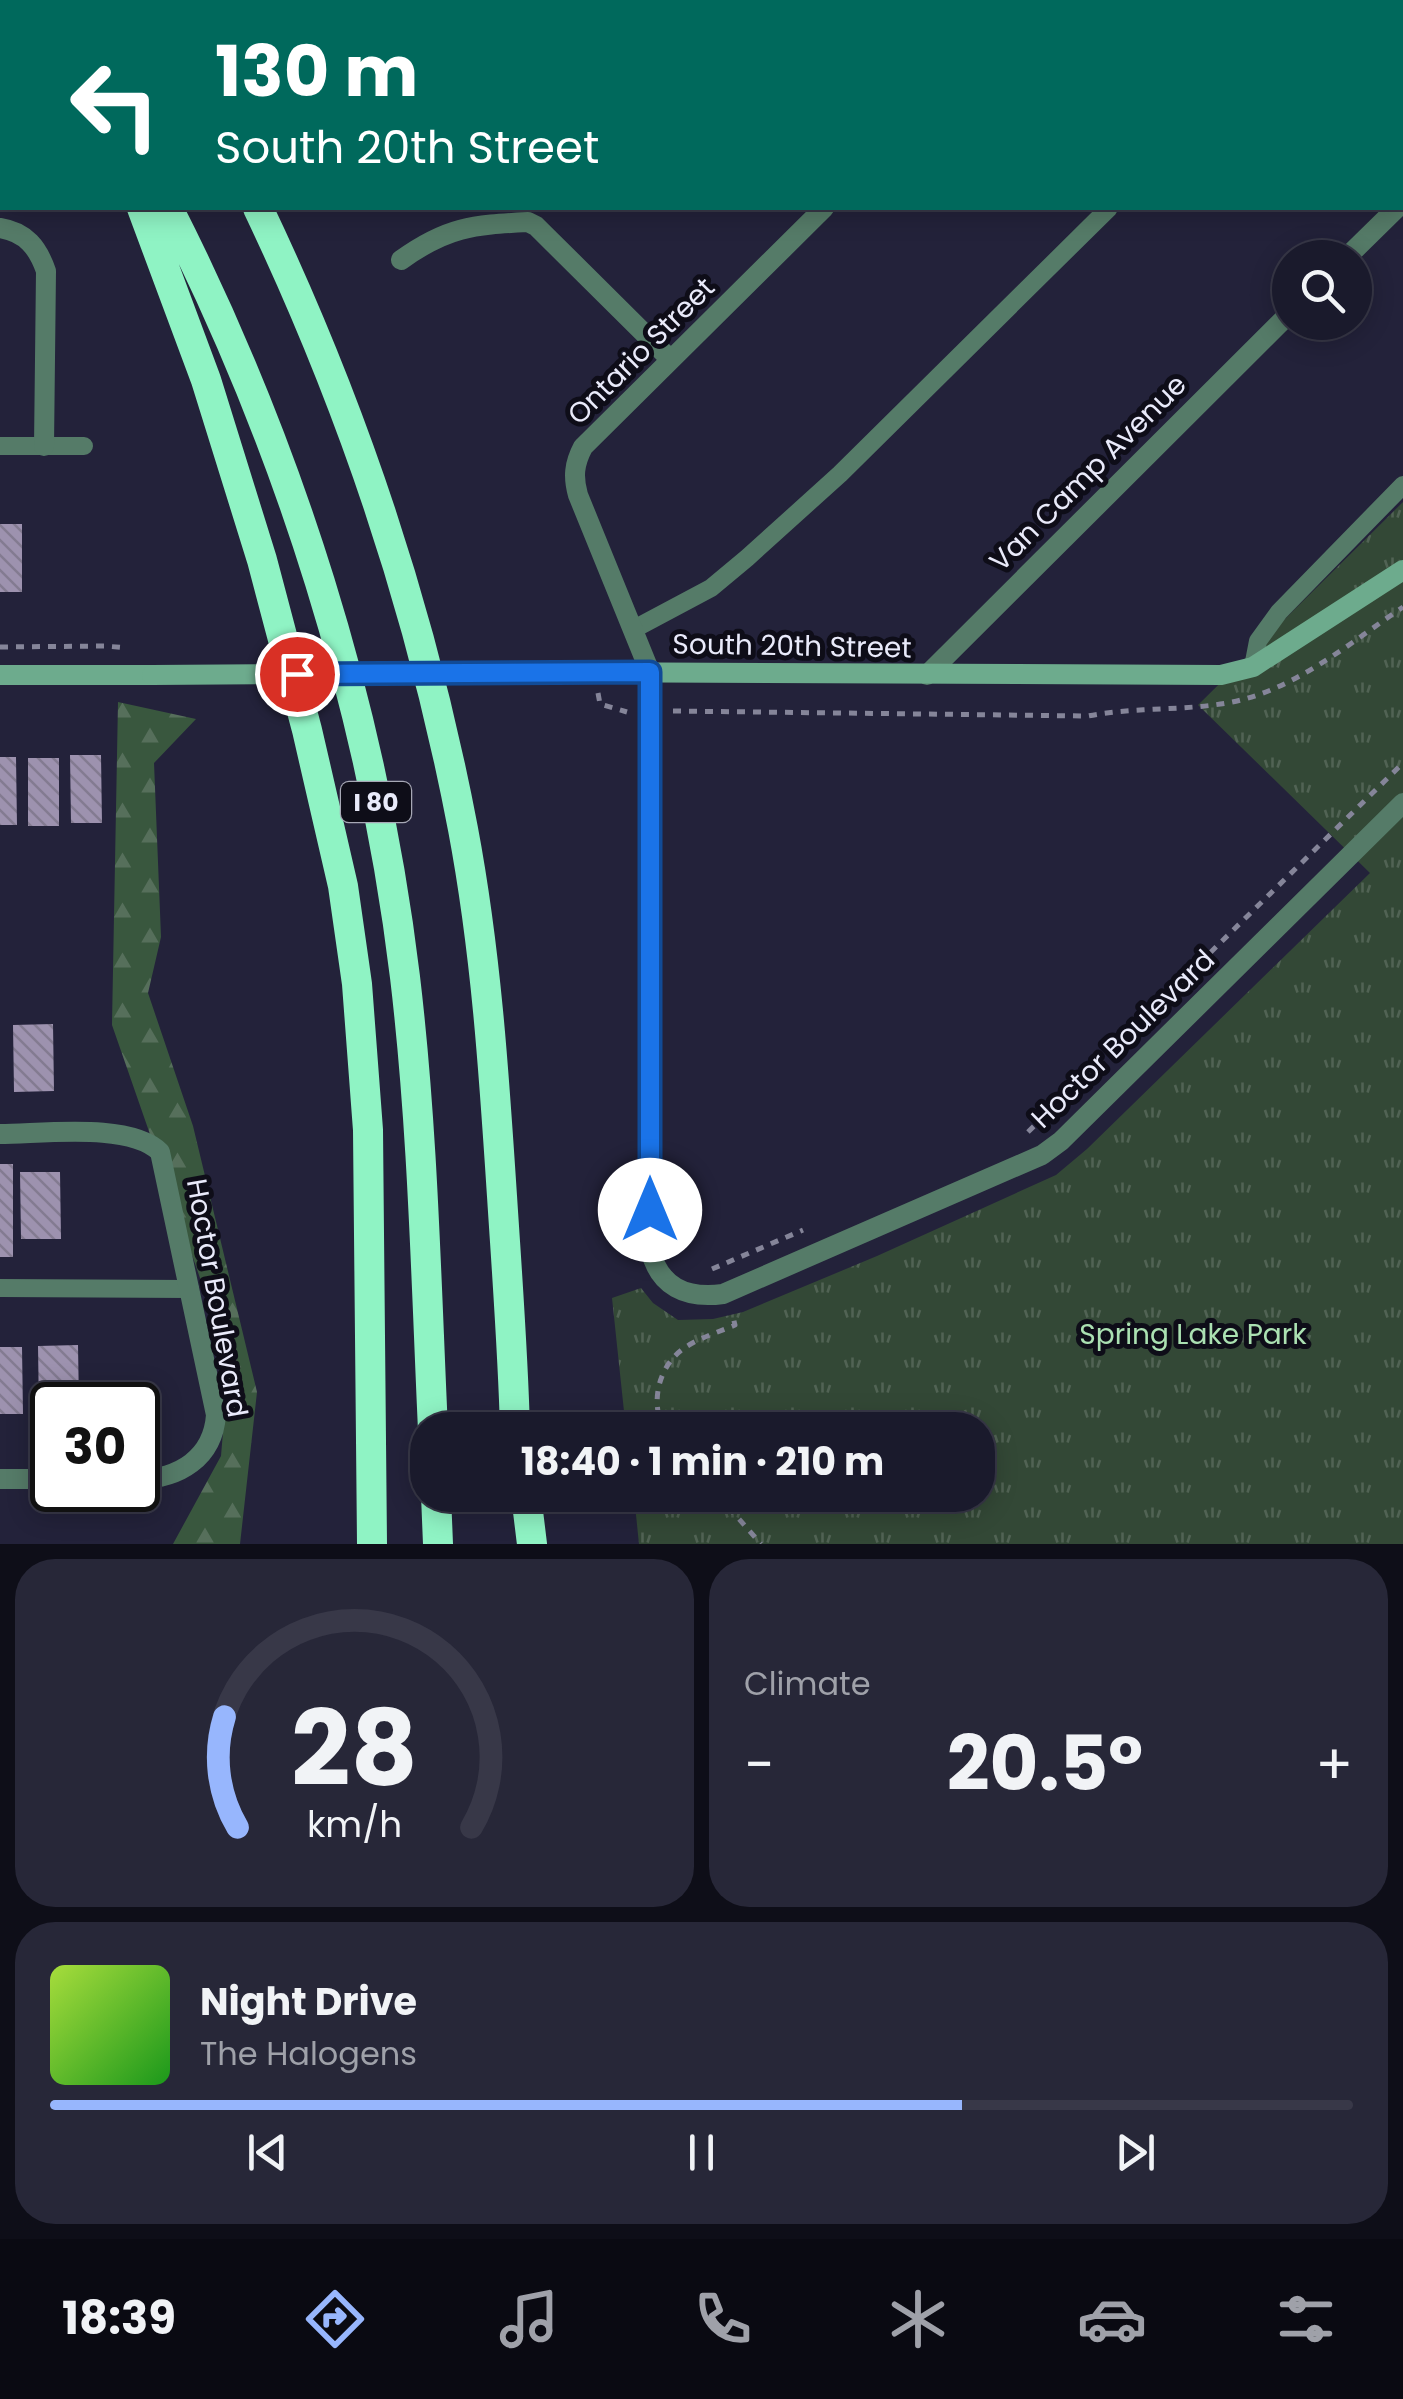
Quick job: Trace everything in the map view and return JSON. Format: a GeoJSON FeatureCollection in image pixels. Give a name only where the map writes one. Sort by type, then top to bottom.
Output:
{"type":"FeatureCollection","features":[{"type":"Feature","properties":{"kind":"highway"},"geometry":{"type":"LineString","coordinates":[[143,210],[206,380],[262,560],[343,886],[359,1000],[368,1130],[372,1544]]}},
{"type":"Feature","properties":{"kind":"highway","name":"I 80"},"geometry":{"type":"LineString","coordinates":[[169,210],[230,340],[296,516],[332,621],[370,774],[394,903],[412,1052],[425,1208],[432,1412]]}},
{"type":"Feature","properties":{"kind":"highway","name":"I 80"},"geometry":{"type":"LineString","coordinates":[[259,210],[303,302],[353,432],[394,552],[445,744],[481,938],[515,1412]]}},
{"type":"Feature","properties":{"kind":"highway"},"geometry":{"type":"LineString","coordinates":[[437,1512],[438,1544]]}},
{"type":"Feature","properties":{"kind":"highway"},"geometry":{"type":"LineString","coordinates":[[518,1512],[519,1544]]}},
{"type":"Feature","properties":{"kind":"highway"},"geometry":{"type":"LineString","coordinates":[[528,1512],[532,1544]]}},
{"type":"Feature","properties":{"kind":"street","name":"Ontario Street"},"geometry":{"type":"LineString","coordinates":[[650,672],[578,495],[574,480],[576,462],[583,448],[822,210]]}},
{"type":"Feature","properties":{"kind":"street"},"geometry":{"type":"LineString","coordinates":[[1364,240],[1395,210]]}},
{"type":"Feature","properties":{"kind":"street"},"geometry":{"type":"LineString","coordinates":[[401,260],[431,238],[503,215],[528,222],[670,359]]}},
{"type":"Feature","properties":{"kind":"street"},"geometry":{"type":"LineString","coordinates":[[0,228],[28,239],[40,253],[46,271],[44,446]]}},
{"type":"Feature","properties":{"kind":"street","name":"Van Camp Avenue"},"geometry":{"type":"LineString","coordinates":[[927,675],[1272,331]]}},
{"type":"Feature","properties":{"kind":"street","name":"South 20th Street"},"geometry":{"type":"LineString","coordinates":[[0,676],[552,672],[1222,675],[1254,667],[1403,570]]}},
{"type":"Feature","properties":{"kind":"street","name":"Hoctor Boulevard"},"geometry":{"type":"LineString","coordinates":[[650,672],[650,1249],[654,1266],[668,1284],[684,1294],[724,1294],[1042,1156],[1061,1142],[1403,803]]}},
{"type":"Feature","properties":{"kind":"street","name":"Hoctor Boulevard"},"geometry":{"type":"LineString","coordinates":[[0,1134],[124,1134],[150,1142],[164,1161],[216,1416],[215,1435],[198,1459],[178,1472],[160,1477]]}},
{"type":"Feature","properties":{"kind":"street"},"geometry":{"type":"LineString","coordinates":[[0,1479],[30,1479]]}},
{"type":"Feature","properties":{"kind":"lane"},"geometry":{"type":"LineString","coordinates":[[634,629],[710,588],[747,558],[840,474],[1107,210]]}},
{"type":"Feature","properties":{"kind":"lane"},"geometry":{"type":"LineString","coordinates":[[0,446],[84,446]]}},
{"type":"Feature","properties":{"kind":"lane"},"geometry":{"type":"LineString","coordinates":[[1254,667],[1258,641],[1279,612],[1403,485]]}},
{"type":"Feature","properties":{"kind":"lane"},"geometry":{"type":"LineString","coordinates":[[0,1288],[190,1289]]}},
{"type":"Feature","properties":{"kind":"path"},"geometry":{"type":"LineString","coordinates":[[0,646],[105,646],[140,651]]}},
{"type":"Feature","properties":{"kind":"path"},"geometry":{"type":"LineString","coordinates":[[1028,1132],[1403,764]]}},
{"type":"Feature","properties":{"kind":"path"},"geometry":{"type":"LineString","coordinates":[[716,1267],[808,1228]]}},
{"type":"Feature","properties":{"kind":"path"},"geometry":{"type":"LineString","coordinates":[[658,1412],[658,1391],[670,1362],[684,1348],[735,1325]]}},
{"type":"Feature","properties":{"kind":"path"},"geometry":{"type":"LineString","coordinates":[[733,1512],[761,1544]]}},
{"type":"Feature","properties":{"kind":"green space","name":"Spring Lake Park"},"geometry":{"type":"Polygon","coordinates":[[[1403,502],[1403,1544],[639,1544],[636,1512],[995,1512],[995,1412],[624,1412],[612,1298],[641,1288],[653,1303],[678,1320],[713,1319],[743,1312],[1056,1175],[1370,873],[1198,705],[1403,502]]]}},
{"type":"Feature","properties":{"kind":"green space"},"geometry":{"type":"Polygon","coordinates":[[[118,702],[196,719],[154,763],[161,937],[148,993],[193,1126],[257,1392],[240,1544],[173,1544],[221,1456],[226,1396],[208,1301],[112,1025],[118,702]]]}},
{"type":"Feature","properties":{"kind":"building"},"geometry":{"type":"Polygon","coordinates":[[[0,524],[22,524],[22,592],[0,592],[0,524]]]}},
{"type":"Feature","properties":{"kind":"building"},"geometry":{"type":"Polygon","coordinates":[[[70,755],[101,755],[102,823],[71,823],[70,755]]]}},
{"type":"Feature","properties":{"kind":"building"},"geometry":{"type":"Polygon","coordinates":[[[0,757],[16,757],[17,825],[0,825],[0,757]]]}},
{"type":"Feature","properties":{"kind":"building"},"geometry":{"type":"Polygon","coordinates":[[[28,758],[59,758],[59,826],[28,826],[28,758]]]}},
{"type":"Feature","properties":{"kind":"building"},"geometry":{"type":"Polygon","coordinates":[[[53,1024],[54,1091],[14,1092],[13,1025],[53,1024]]]}},
{"type":"Feature","properties":{"kind":"building"},"geometry":{"type":"Polygon","coordinates":[[[0,1164],[13,1164],[13,1257],[0,1257],[0,1164]]]}},
{"type":"Feature","properties":{"kind":"building"},"geometry":{"type":"Polygon","coordinates":[[[20,1172],[60,1172],[61,1239],[21,1239],[20,1172]]]}},
{"type":"Feature","properties":{"kind":"building"},"geometry":{"type":"Polygon","coordinates":[[[78,1345],[79,1382],[39,1382],[38,1346],[78,1345]]]}},
{"type":"Feature","properties":{"kind":"building"},"geometry":{"type":"Polygon","coordinates":[[[0,1347],[22,1347],[23,1414],[0,1414],[0,1347]]]}},
{"type":"Feature","properties":{"kind":"route"},"geometry":{"type":"LineString","coordinates":[[297,674],[650,672],[650,1210]]}}]}
